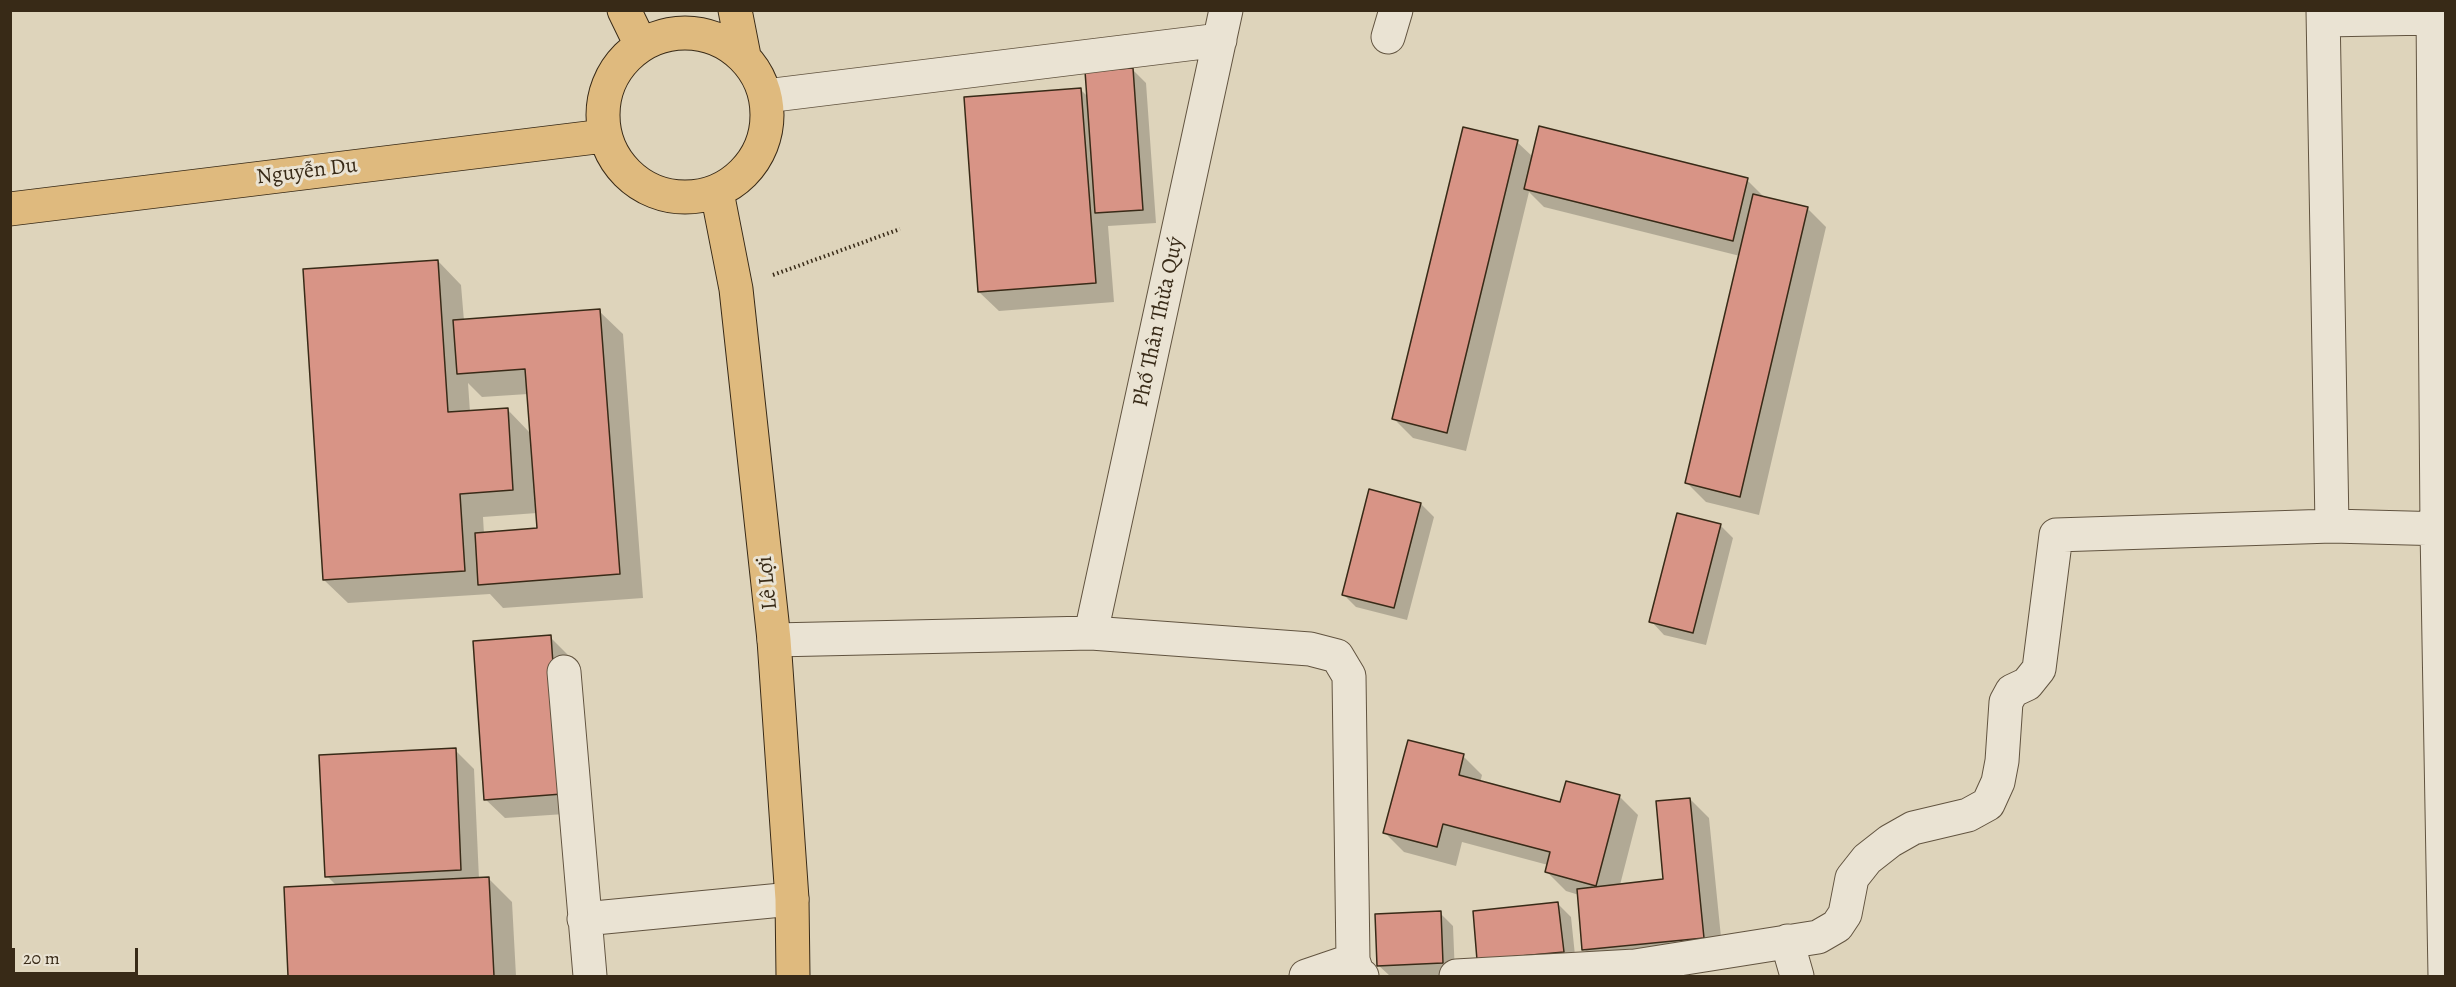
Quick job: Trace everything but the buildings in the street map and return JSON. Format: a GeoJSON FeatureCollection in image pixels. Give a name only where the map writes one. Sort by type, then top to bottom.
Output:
{"type":"FeatureCollection","features":[{"type":"Feature","properties":{"kind":"main road"},"geometry":{"type":"LineString","coordinates":[[624,10],[641,45]]}},
{"type":"Feature","properties":{"kind":"main road"},"geometry":{"type":"LineString","coordinates":[[735,10],[744,56]]}},
{"type":"Feature","properties":{"kind":"main road"},"geometry":{"type":"LineString","coordinates":[[694,33],[721,40],[744,56],[757,74],[766,96],[767,125],[759,153],[741,177],[717,192],[689,199],[661,195],[635,183],[617,162],[604,136],[603,101],[616,69],[641,45],[666,34],[694,33]]}},
{"type":"Feature","properties":{"kind":"main road","name":"Nguyễn Du"},"geometry":{"type":"LineString","coordinates":[[10,209],[604,136]]}},
{"type":"Feature","properties":{"kind":"main road","name":"Lê Lợi"},"geometry":{"type":"LineString","coordinates":[[717,192],[736,289],[774,640],[792,899],[793,976]]}},
{"type":"Feature","properties":{"kind":"street"},"geometry":{"type":"LineString","coordinates":[[2332,526],[2323,15],[2433,14],[2440,170],[2445,976]]}},
{"type":"Feature","properties":{"kind":"street"},"geometry":{"type":"LineString","coordinates":[[766,96],[1223,25]]}},
{"type":"Feature","properties":{"kind":"street","name":"Phố Thân Thừa Quý"},"geometry":{"type":"LineString","coordinates":[[1091,633],[1223,25]]}},
{"type":"Feature","properties":{"kind":"street"},"geometry":{"type":"LineString","coordinates":[[1455,976],[1607,972],[1818,937],[1838,926],[1845,914],[1852,878],[1868,859],[1890,841],[1912,828],[1968,814],[1988,804],[1998,783],[2002,761],[2006,702],[2012,691],[2027,684],[2040,669],[2056,535],[2332,526],[2441,529]]}},
{"type":"Feature","properties":{"kind":"street"},"geometry":{"type":"LineString","coordinates":[[774,640],[1091,633],[1310,649],[1337,656],[1349,676],[1357,968],[1306,976]]}},
{"type":"Feature","properties":{"kind":"street"},"geometry":{"type":"LineString","coordinates":[[564,672],[590,976]]}},
{"type":"Feature","properties":{"kind":"street"},"geometry":{"type":"LineString","coordinates":[[584,919],[792,899]]}},
{"type":"Feature","properties":{"kind":"street"},"geometry":{"type":"LineString","coordinates":[[1788,941],[1797,976]]}},
{"type":"Feature","properties":{"kind":"path"},"geometry":{"type":"LineString","coordinates":[[736,289],[900,229]]}}]}
